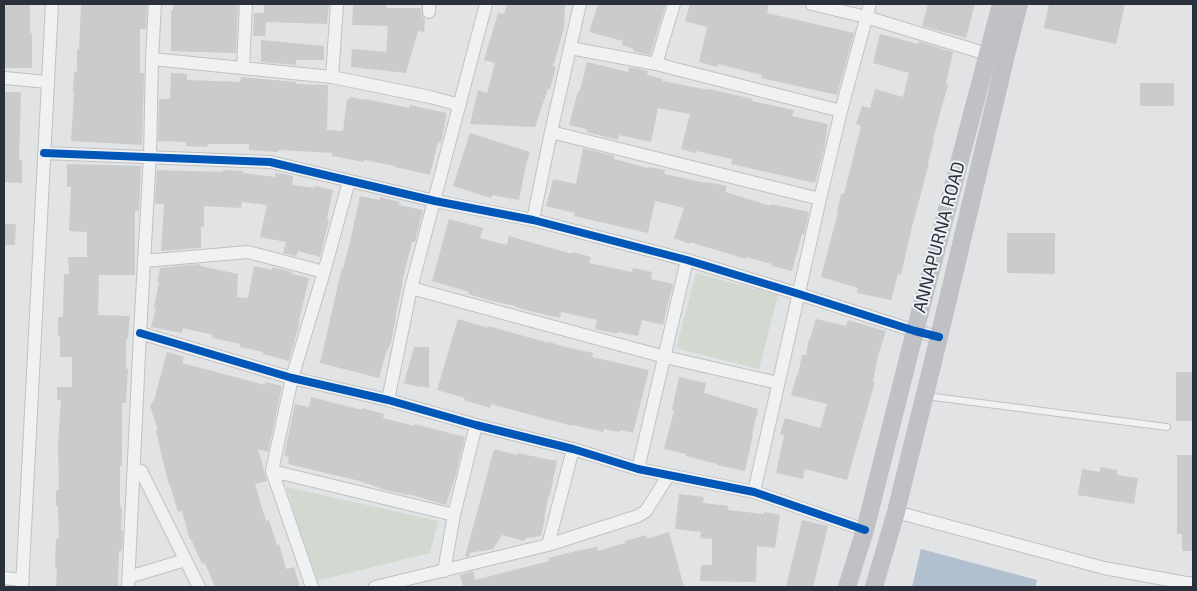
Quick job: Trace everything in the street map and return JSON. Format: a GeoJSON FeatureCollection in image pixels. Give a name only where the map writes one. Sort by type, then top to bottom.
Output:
{"type":"FeatureCollection","features":[{"type":"Feature","properties":{"kind":"main road","name":"ANNAPURNA ROAD"},"geometry":{"type":"LineString","coordinates":[[848,587],[865,530],[1001,4]]}},
{"type":"Feature","properties":{"kind":"main road","name":"ANNAPURNA ROAD"},"geometry":{"type":"LineString","coordinates":[[874,587],[896,512],[925,396],[1019,4]]}},
{"type":"Feature","properties":{"kind":"street"},"geometry":{"type":"LineString","coordinates":[[4,578],[23,584],[52,4]]}},
{"type":"Feature","properties":{"kind":"street"},"geometry":{"type":"LineString","coordinates":[[156,4],[128,582],[185,560]]}},
{"type":"Feature","properties":{"kind":"street"},"geometry":{"type":"LineString","coordinates":[[243,68],[246,4]]}},
{"type":"Feature","properties":{"kind":"street"},"geometry":{"type":"LineString","coordinates":[[332,77],[337,4]]}},
{"type":"Feature","properties":{"kind":"street"},"geometry":{"type":"LineString","coordinates":[[388,400],[411,288],[486,4]]}},
{"type":"Feature","properties":{"kind":"street"},"geometry":{"type":"LineString","coordinates":[[533,220],[580,4]]}},
{"type":"Feature","properties":{"kind":"street"},"geometry":{"type":"LineString","coordinates":[[656,64],[674,4]]}},
{"type":"Feature","properties":{"kind":"street"},"geometry":{"type":"LineString","coordinates":[[812,4],[866,17],[987,54]]}},
{"type":"Feature","properties":{"kind":"street"},"geometry":{"type":"LineString","coordinates":[[754,492],[841,111],[870,4]]}},
{"type":"Feature","properties":{"kind":"street"},"geometry":{"type":"LineString","coordinates":[[570,48],[656,64],[841,111]]}},
{"type":"Feature","properties":{"kind":"street"},"geometry":{"type":"LineString","coordinates":[[152,59],[332,77],[460,105]]}},
{"type":"Feature","properties":{"kind":"street"},"geometry":{"type":"LineString","coordinates":[[4,78],[48,82]]}},
{"type":"Feature","properties":{"kind":"street"},"geometry":{"type":"LineString","coordinates":[[551,132],[820,200]]}},
{"type":"Feature","properties":{"kind":"street"},"geometry":{"type":"LineString","coordinates":[[44,153],[270,162],[434,201],[533,220],[687,260],[939,337]]}},
{"type":"Feature","properties":{"kind":"street"},"geometry":{"type":"LineString","coordinates":[[312,587],[272,471],[292,378],[349,182]]}},
{"type":"Feature","properties":{"kind":"street"},"geometry":{"type":"LineString","coordinates":[[144,261],[248,252],[324,272]]}},
{"type":"Feature","properties":{"kind":"street"},"geometry":{"type":"LineString","coordinates":[[638,469],[666,357],[687,260]]}},
{"type":"Feature","properties":{"kind":"street"},"geometry":{"type":"LineString","coordinates":[[411,288],[666,357],[778,383]]}},
{"type":"Feature","properties":{"kind":"street"},"geometry":{"type":"LineString","coordinates":[[140,333],[292,378],[388,400],[476,425],[573,449],[638,469],[754,492],[865,530]]}},
{"type":"Feature","properties":{"kind":"street"},"geometry":{"type":"LineString","coordinates":[[444,571],[454,515],[476,425]]}},
{"type":"Feature","properties":{"kind":"street"},"geometry":{"type":"LineString","coordinates":[[548,545],[573,449]]}},
{"type":"Feature","properties":{"kind":"street"},"geometry":{"type":"LineString","coordinates":[[134,470],[141,471],[199,587]]}},
{"type":"Feature","properties":{"kind":"street"},"geometry":{"type":"LineString","coordinates":[[272,471],[454,515]]}},
{"type":"Feature","properties":{"kind":"street"},"geometry":{"type":"LineString","coordinates":[[375,587],[548,545],[638,516],[646,511],[668,476]]}},
{"type":"Feature","properties":{"kind":"street"},"geometry":{"type":"LineString","coordinates":[[896,512],[1104,568],[1188,584]]}},
{"type":"Feature","properties":{"kind":"lane"},"geometry":{"type":"LineString","coordinates":[[925,396],[1168,427]]}},
{"type":"Feature","properties":{"kind":"shaded area"},"geometry":{"type":"Polygon","coordinates":[[[696,273],[778,295],[759,369],[676,348],[696,273]]]}},
{"type":"Feature","properties":{"kind":"shaded area"},"geometry":{"type":"Polygon","coordinates":[[[286,487],[438,521],[430,553],[316,581],[286,487]]]}},
{"type":"Feature","properties":{"kind":"water"},"geometry":{"type":"Polygon","coordinates":[[[921,549],[1037,580],[1035,587],[912,587],[921,549]]]}},
{"type":"Feature","properties":{"kind":"building"},"geometry":{"type":"Polygon","coordinates":[[[4,4],[30,4],[32,68],[4,68],[4,4]]]}},
{"type":"Feature","properties":{"kind":"building"},"geometry":{"type":"Polygon","coordinates":[[[81,4],[147,4],[146,29],[140,29],[140,73],[144,73],[142,145],[71,141],[74,71],[77,72],[81,4]]]}},
{"type":"Feature","properties":{"kind":"building"},"geometry":{"type":"Polygon","coordinates":[[[173,4],[238,4],[236,53],[171,51],[171,10],[173,11],[173,4]]]}},
{"type":"Feature","properties":{"kind":"building"},"geometry":{"type":"Polygon","coordinates":[[[264,4],[329,4],[327,24],[266,22],[265,36],[253,36],[254,13],[264,13],[264,4]]]}},
{"type":"Feature","properties":{"kind":"building"},"geometry":{"type":"Polygon","coordinates":[[[353,4],[386,4],[386,8],[421,8],[422,16],[425,19],[424,32],[418,31],[406,73],[351,67],[352,49],[386,52],[388,26],[352,25],[353,4]]]}},
{"type":"Feature","properties":{"kind":"building"},"geometry":{"type":"Polygon","coordinates":[[[507,4],[565,4],[564,29],[553,66],[556,67],[550,89],[548,89],[535,127],[470,124],[478,90],[487,93],[495,63],[484,60],[498,13],[504,14],[507,4]]]}},
{"type":"Feature","properties":{"kind":"building"},"geometry":{"type":"Polygon","coordinates":[[[598,4],[666,4],[650,55],[633,51],[634,49],[622,45],[623,41],[589,32],[598,4]]]}},
{"type":"Feature","properties":{"kind":"building"},"geometry":{"type":"Polygon","coordinates":[[[690,4],[769,4],[767,13],[854,33],[837,95],[761,78],[762,75],[718,64],[717,67],[699,62],[707,27],[685,21],[690,4]]]}},
{"type":"Feature","properties":{"kind":"building"},"geometry":{"type":"Polygon","coordinates":[[[928,4],[975,4],[966,38],[922,26],[928,4]]]}},
{"type":"Feature","properties":{"kind":"building"},"geometry":{"type":"Polygon","coordinates":[[[1049,4],[1125,4],[1116,44],[1044,28],[1049,4]]]}},
{"type":"Feature","properties":{"kind":"building"},"geometry":{"type":"Polygon","coordinates":[[[880,34],[918,44],[918,41],[953,52],[946,84],[948,85],[933,139],[929,163],[901,275],[898,274],[891,300],[857,293],[858,288],[821,277],[841,194],[844,194],[861,126],[856,124],[862,106],[870,108],[875,89],[903,97],[909,73],[873,63],[880,34]]]}},
{"type":"Feature","properties":{"kind":"building"},"geometry":{"type":"Polygon","coordinates":[[[261,40],[324,46],[324,60],[296,60],[296,65],[261,62],[261,40]]]}},
{"type":"Feature","properties":{"kind":"building"},"geometry":{"type":"Polygon","coordinates":[[[587,62],[628,72],[629,67],[648,71],[647,75],[663,79],[662,81],[753,99],[752,101],[794,110],[792,116],[828,124],[815,183],[731,164],[732,159],[681,149],[690,114],[658,108],[651,142],[619,135],[618,140],[586,132],[587,129],[569,125],[587,62]]]}},
{"type":"Feature","properties":{"kind":"building"},"geometry":{"type":"Polygon","coordinates":[[[171,73],[187,74],[187,80],[240,82],[241,77],[296,82],[296,84],[328,85],[327,130],[343,131],[347,99],[350,99],[350,97],[409,108],[410,105],[447,113],[441,143],[438,142],[430,175],[395,166],[332,156],[332,153],[249,150],[249,144],[208,144],[207,147],[186,146],[186,142],[158,141],[159,99],[170,99],[171,73]]]}},
{"type":"Feature","properties":{"kind":"building"},"geometry":{"type":"Polygon","coordinates":[[[1140,83],[1174,83],[1174,106],[1140,106],[1140,83]]]}},
{"type":"Feature","properties":{"kind":"building"},"geometry":{"type":"Polygon","coordinates":[[[4,92],[21,92],[19,160],[22,160],[22,183],[4,182],[4,92]]]}},
{"type":"Feature","properties":{"kind":"building"},"geometry":{"type":"Polygon","coordinates":[[[470,133],[530,152],[519,200],[492,195],[491,198],[453,186],[470,133]]]}},
{"type":"Feature","properties":{"kind":"building"},"geometry":{"type":"Polygon","coordinates":[[[583,148],[614,156],[614,159],[648,168],[665,170],[664,174],[727,186],[725,192],[771,206],[771,204],[809,212],[792,271],[674,238],[684,208],[655,201],[648,233],[574,216],[575,213],[546,206],[553,179],[576,184],[583,148]]]}},
{"type":"Feature","properties":{"kind":"building"},"geometry":{"type":"Polygon","coordinates":[[[67,164],[141,166],[139,211],[135,211],[135,275],[99,275],[98,315],[130,316],[128,339],[126,339],[126,369],[128,369],[126,403],[122,403],[120,507],[122,508],[121,530],[123,530],[122,551],[119,551],[118,587],[56,587],[56,539],[59,539],[56,490],[59,490],[58,443],[61,400],[57,400],[57,387],[72,387],[72,357],[60,357],[58,317],[63,317],[64,274],[69,274],[68,257],[87,257],[87,232],[69,231],[71,187],[67,187],[67,164]]]}},
{"type":"Feature","properties":{"kind":"building"},"geometry":{"type":"Polygon","coordinates":[[[157,170],[243,171],[243,173],[275,177],[275,173],[284,174],[293,176],[292,185],[315,188],[315,186],[333,190],[327,219],[329,220],[320,257],[298,251],[296,256],[283,253],[286,242],[260,237],[267,205],[242,202],[241,208],[204,206],[201,248],[161,251],[164,204],[155,204],[157,170]]]}},
{"type":"Feature","properties":{"kind":"building"},"geometry":{"type":"Polygon","coordinates":[[[360,196],[380,200],[380,197],[400,202],[399,205],[423,210],[415,242],[412,242],[402,282],[391,343],[387,349],[379,378],[320,363],[360,196]]]}},
{"type":"Feature","properties":{"kind":"building"},"geometry":{"type":"Polygon","coordinates":[[[449,219],[483,228],[480,238],[507,245],[509,236],[572,254],[573,252],[591,257],[589,263],[632,272],[633,268],[652,272],[651,279],[673,284],[663,325],[642,320],[638,336],[618,332],[617,334],[595,329],[597,320],[561,312],[560,318],[534,312],[468,294],[469,292],[432,281],[449,219]]]}},
{"type":"Feature","properties":{"kind":"building"},"geometry":{"type":"Polygon","coordinates":[[[4,224],[16,224],[15,245],[4,245],[4,224]]]}},
{"type":"Feature","properties":{"kind":"building"},"geometry":{"type":"Polygon","coordinates":[[[1007,233],[1055,233],[1055,274],[1007,273],[1007,233]]]}},
{"type":"Feature","properties":{"kind":"building"},"geometry":{"type":"Polygon","coordinates":[[[200,264],[200,266],[238,274],[237,297],[248,298],[254,266],[272,270],[272,267],[309,278],[289,361],[263,354],[263,352],[240,347],[240,344],[212,338],[213,335],[183,328],[182,333],[151,327],[156,308],[154,307],[160,268],[200,264]]]}},
{"type":"Feature","properties":{"kind":"building"},"geometry":{"type":"Polygon","coordinates":[[[458,319],[593,353],[592,357],[649,370],[633,433],[604,429],[603,432],[572,426],[491,404],[490,408],[437,390],[458,319]]]}},
{"type":"Feature","properties":{"kind":"building"},"geometry":{"type":"Polygon","coordinates":[[[816,319],[846,326],[848,320],[886,331],[878,356],[873,382],[875,382],[847,480],[805,469],[803,479],[776,473],[784,435],[780,434],[785,418],[820,428],[827,404],[791,395],[802,355],[806,355],[809,338],[816,319]]]}},
{"type":"Feature","properties":{"kind":"building"},"geometry":{"type":"Polygon","coordinates":[[[414,347],[429,347],[429,388],[404,383],[414,347]]]}},
{"type":"Feature","properties":{"kind":"building"},"geometry":{"type":"Polygon","coordinates":[[[167,352],[184,357],[182,363],[265,385],[266,382],[282,386],[268,452],[258,449],[267,481],[255,484],[266,521],[269,520],[277,545],[279,544],[286,569],[294,567],[300,587],[215,587],[205,563],[202,564],[190,540],[182,511],[178,512],[169,485],[156,431],[158,430],[150,406],[154,400],[167,352]]]}},
{"type":"Feature","properties":{"kind":"building"},"geometry":{"type":"Polygon","coordinates":[[[1176,372],[1193,372],[1193,421],[1176,421],[1176,372]]]}},
{"type":"Feature","properties":{"kind":"building"},"geometry":{"type":"Polygon","coordinates":[[[679,377],[706,383],[704,393],[758,409],[745,471],[717,465],[686,456],[686,454],[664,449],[674,411],[672,410],[679,377]]]}},
{"type":"Feature","properties":{"kind":"building"},"geometry":{"type":"Polygon","coordinates":[[[311,397],[384,414],[383,418],[465,437],[446,505],[408,494],[385,490],[360,481],[288,464],[289,457],[284,456],[295,404],[309,407],[311,397]]]}},
{"type":"Feature","properties":{"kind":"building"},"geometry":{"type":"Polygon","coordinates":[[[494,449],[517,455],[517,453],[557,461],[541,536],[526,538],[524,541],[502,535],[493,549],[469,553],[470,556],[465,557],[494,449]]]}},
{"type":"Feature","properties":{"kind":"building"},"geometry":{"type":"Polygon","coordinates":[[[1177,455],[1193,455],[1193,551],[1182,551],[1182,534],[1177,534],[1177,455]]]}},
{"type":"Feature","properties":{"kind":"building"},"geometry":{"type":"Polygon","coordinates":[[[1100,467],[1117,470],[1117,475],[1138,478],[1134,504],[1078,495],[1082,469],[1100,472],[1100,467]]]}},
{"type":"Feature","properties":{"kind":"building"},"geometry":{"type":"Polygon","coordinates":[[[679,494],[704,497],[703,503],[728,506],[728,510],[780,515],[775,548],[757,546],[756,582],[700,581],[701,565],[712,565],[712,539],[700,538],[701,532],[675,529],[679,494]]]}},
{"type":"Feature","properties":{"kind":"building"},"geometry":{"type":"Polygon","coordinates":[[[802,520],[828,526],[813,587],[786,587],[802,520]]]}},
{"type":"Feature","properties":{"kind":"building"},"geometry":{"type":"Polygon","coordinates":[[[669,532],[684,587],[463,587],[460,575],[473,571],[475,580],[549,561],[549,558],[572,552],[597,547],[598,551],[646,535],[647,539],[669,532]]]}},
{"type":"Feature","properties":{"kind":"cycle path"},"geometry":{"type":"LineString","coordinates":[[44,153],[270,162],[435,201],[533,220],[687,260],[939,337]]}},
{"type":"Feature","properties":{"kind":"cycle path"},"geometry":{"type":"LineString","coordinates":[[140,333],[292,378],[388,400],[476,425],[573,449],[638,469],[754,492],[865,530]]}}]}
